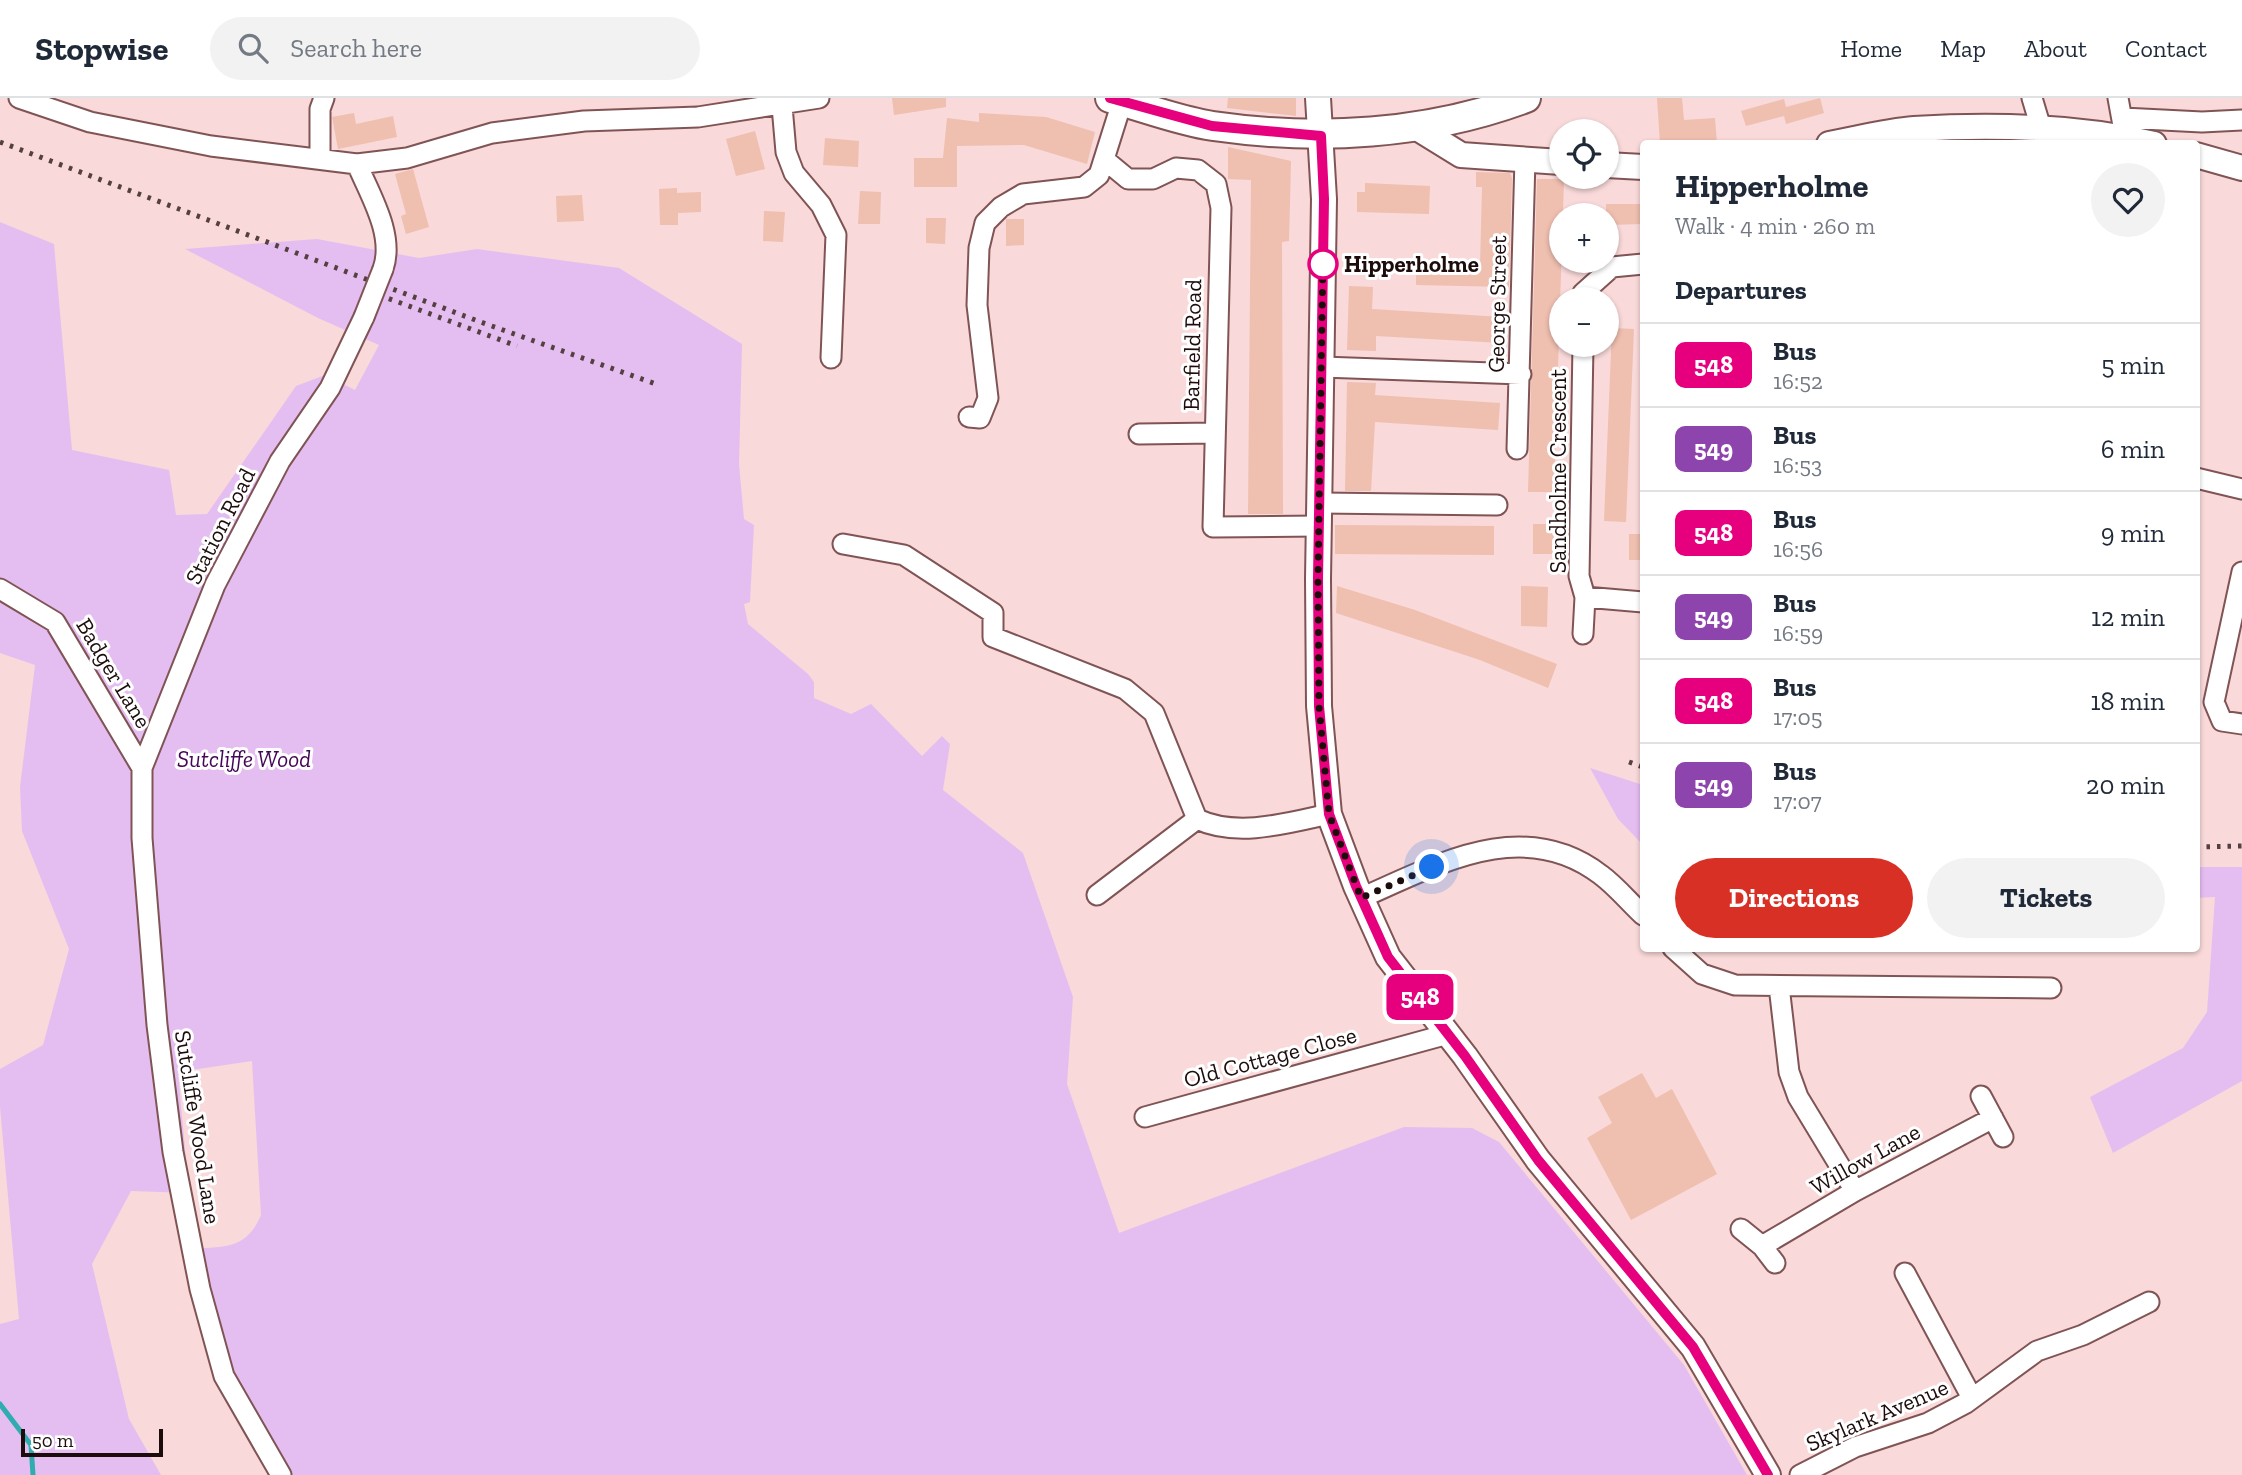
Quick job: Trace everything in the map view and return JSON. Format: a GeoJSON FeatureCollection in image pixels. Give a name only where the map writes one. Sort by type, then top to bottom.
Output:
{"type":"FeatureCollection","features":[{"type":"Feature","properties":{"kind":"highway"},"geometry":{"type":"LineString","coordinates":[[1116,100],[1212,126],[1321,136],[1414,127],[1453,108],[1492,111],[1526,98]]}},
{"type":"Feature","properties":{"kind":"main road"},"geometry":{"type":"LineString","coordinates":[[1318,98],[1324,199],[1319,706],[1329,814],[1361,898],[1388,957],[1448,1034],[1538,1160],[1693,1347],[1768,1475]]}},
{"type":"Feature","properties":{"kind":"main road"},"geometry":{"type":"LineString","coordinates":[[1414,127],[1461,155],[1549,161]]}},
{"type":"Feature","properties":{"kind":"main road"},"geometry":{"type":"LineString","coordinates":[[1851,140],[1912,129],[2041,128],[2124,128],[2146,140]]}},
{"type":"Feature","properties":{"kind":"main road"},"geometry":{"type":"LineString","coordinates":[[2200,156],[2242,168]]}},
{"type":"Feature","properties":{"kind":"main road"},"geometry":{"type":"LineString","coordinates":[[1619,166],[1640,167]]}},
{"type":"Feature","properties":{"kind":"street"},"geometry":{"type":"LineString","coordinates":[[19,98],[103,125],[211,146],[357,164],[407,158],[492,133],[583,121],[698,117],[782,106],[819,98]]}},
{"type":"Feature","properties":{"kind":"street"},"geometry":{"type":"LineString","coordinates":[[320,159],[320,109],[324,98]]}},
{"type":"Feature","properties":{"kind":"street"},"geometry":{"type":"LineString","coordinates":[[2032,98],[2041,128]]}},
{"type":"Feature","properties":{"kind":"street"},"geometry":{"type":"LineString","coordinates":[[2118,98],[2124,128],[2242,120]]}},
{"type":"Feature","properties":{"kind":"street"},"geometry":{"type":"LineString","coordinates":[[970,417],[980,418],[988,398],[976,305],[979,248],[985,223],[1001,207],[1023,194],[1084,187],[1099,175],[1105,160],[1116,100]]}},
{"type":"Feature","properties":{"kind":"street"},"geometry":{"type":"LineString","coordinates":[[782,106],[786,152],[794,173],[821,205],[836,235],[831,358]]}},
{"type":"Feature","properties":{"kind":"street","name":"George Street"},"geometry":{"type":"LineString","coordinates":[[1517,449],[1525,159]]}},
{"type":"Feature","properties":{"kind":"street","name":"Barfield Road"},"geometry":{"type":"LineString","coordinates":[[1105,160],[1128,179],[1153,179],[1176,168],[1198,170],[1216,184],[1221,208],[1213,527],[1320,515]]}},
{"type":"Feature","properties":{"kind":"street","name":"Station Road"},"geometry":{"type":"LineString","coordinates":[[142,768],[215,585],[279,461],[330,388],[364,317],[388,257],[387,239],[357,164]]}},
{"type":"Feature","properties":{"kind":"street"},"geometry":{"type":"LineString","coordinates":[[1590,287],[1612,267],[1640,264]]}},
{"type":"Feature","properties":{"kind":"street","name":"Sandholme Crescent"},"geometry":{"type":"LineString","coordinates":[[1583,357],[1579,576],[1586,597],[1583,634]]}},
{"type":"Feature","properties":{"kind":"street"},"geometry":{"type":"LineString","coordinates":[[1322,367],[1521,374]]}},
{"type":"Feature","properties":{"kind":"street"},"geometry":{"type":"LineString","coordinates":[[1139,435],[1214,433]]}},
{"type":"Feature","properties":{"kind":"street"},"geometry":{"type":"LineString","coordinates":[[2200,479],[2242,489]]}},
{"type":"Feature","properties":{"kind":"street"},"geometry":{"type":"LineString","coordinates":[[1320,515],[1497,505]]}},
{"type":"Feature","properties":{"kind":"street"},"geometry":{"type":"LineString","coordinates":[[843,544],[904,555],[993,613],[993,637],[1125,689],[1154,713],[1197,819],[1209,824],[1243,828],[1329,814]]}},
{"type":"Feature","properties":{"kind":"street"},"geometry":{"type":"LineString","coordinates":[[2242,572],[2214,702],[2222,721],[2242,724]]}},
{"type":"Feature","properties":{"kind":"street","name":"Badger Lane"},"geometry":{"type":"LineString","coordinates":[[0,589],[55,622],[142,768]]}},
{"type":"Feature","properties":{"kind":"street","name":"Sandholme Crescent"},"geometry":{"type":"LineString","coordinates":[[1586,597],[1640,602]]}},
{"type":"Feature","properties":{"kind":"street","name":"Sutcliffe Wood Lane"},"geometry":{"type":"LineString","coordinates":[[142,768],[142,838],[157,1025],[176,1166],[200,1289],[224,1376],[281,1475]]}},
{"type":"Feature","properties":{"kind":"street"},"geometry":{"type":"LineString","coordinates":[[1097,895],[1197,819]]}},
{"type":"Feature","properties":{"kind":"street"},"geometry":{"type":"LineString","coordinates":[[1361,898],[1476,850],[1502,845],[1531,846],[1574,858],[1602,875],[1640,912]]}},
{"type":"Feature","properties":{"kind":"street"},"geometry":{"type":"LineString","coordinates":[[1677,952],[1702,974],[1735,985],[2051,988]]}},
{"type":"Feature","properties":{"kind":"street"},"geometry":{"type":"LineString","coordinates":[[1779,986],[1789,1072],[1798,1097],[1854,1191]]}},
{"type":"Feature","properties":{"kind":"street","name":"Old Cottage Close"},"geometry":{"type":"LineString","coordinates":[[1144,1117],[1448,1034]]}},
{"type":"Feature","properties":{"kind":"street"},"geometry":{"type":"LineString","coordinates":[[1981,1096],[2003,1137]]}},
{"type":"Feature","properties":{"kind":"street","name":"Willow Lane"},"geometry":{"type":"LineString","coordinates":[[1762,1246],[1854,1191],[1993,1118]]}},
{"type":"Feature","properties":{"kind":"street"},"geometry":{"type":"LineString","coordinates":[[1741,1229],[1762,1246],[1775,1263]]}},
{"type":"Feature","properties":{"kind":"street","name":"Skylark Avenue"},"geometry":{"type":"LineString","coordinates":[[1905,1273],[1972,1398]]}},
{"type":"Feature","properties":{"kind":"street","name":"Skylark Avenue"},"geometry":{"type":"LineString","coordinates":[[1800,1475],[1855,1447],[1928,1423],[1972,1398],[2037,1351],[2083,1335],[2150,1302]]}},
{"type":"Feature","properties":{"kind":"green space","name":"Sutcliffe Wood"},"geometry":{"type":"Polygon","coordinates":[[[0,222],[54,244],[72,450],[169,470],[176,515],[207,514],[296,386],[325,375],[355,390],[379,345],[318,318],[185,249],[317,239],[419,258],[477,249],[619,268],[742,344],[739,464],[744,519],[754,525],[750,602],[744,604],[748,624],[808,674],[814,682],[814,698],[851,714],[871,704],[922,756],[942,736],[950,744],[943,790],[1023,853],[1073,997],[1067,1084],[1119,1233],[1404,1127],[1472,1128],[1499,1142],[1684,1365],[1747,1475],[270,1475],[218,1381],[182,1249],[219,1247],[239,1242],[255,1227],[261,1215],[252,1061],[178,1072],[189,1193],[131,1191],[92,1264],[129,1419],[161,1475],[0,1475],[0,1324],[19,1319],[0,1107],[0,1069],[43,1045],[69,949],[22,831],[20,787],[35,665],[0,653],[0,222]]]}},
{"type":"Feature","properties":{"kind":"green space"},"geometry":{"type":"Polygon","coordinates":[[[1590,768],[1640,784],[1640,842],[1618,819],[1590,768]]]}},
{"type":"Feature","properties":{"kind":"green space"},"geometry":{"type":"Polygon","coordinates":[[[2200,867],[2242,867],[2242,1081],[2113,1153],[2090,1097],[2183,1048],[2207,1012],[2215,897],[2200,898],[2200,867]]]}},
{"type":"Feature","properties":{"kind":"building"},"geometry":{"type":"Polygon","coordinates":[[[892,98],[946,98],[946,107],[894,115],[892,98]]]}},
{"type":"Feature","properties":{"kind":"building"},"geometry":{"type":"Polygon","coordinates":[[[1228,98],[1296,98],[1296,116],[1227,108],[1228,98]]]}},
{"type":"Feature","properties":{"kind":"building"},"geometry":{"type":"Polygon","coordinates":[[[1657,98],[1682,98],[1684,120],[1715,118],[1717,140],[1660,140],[1657,98]]]}},
{"type":"Feature","properties":{"kind":"building"},"geometry":{"type":"Polygon","coordinates":[[[1820,98],[1824,113],[1786,124],[1784,116],[1746,126],[1741,111],[1784,99],[1786,107],[1820,98]]]}},
{"type":"Feature","properties":{"kind":"building"},"geometry":{"type":"Polygon","coordinates":[[[354,113],[356,124],[393,116],[397,137],[338,149],[332,117],[354,113]]]}},
{"type":"Feature","properties":{"kind":"building"},"geometry":{"type":"Polygon","coordinates":[[[979,113],[1046,117],[1095,132],[1087,164],[1024,145],[957,146],[957,187],[914,187],[914,158],[943,158],[947,118],[979,122],[979,113]]]}},
{"type":"Feature","properties":{"kind":"building"},"geometry":{"type":"Polygon","coordinates":[[[755,131],[765,169],[736,176],[726,139],[755,131]]]}},
{"type":"Feature","properties":{"kind":"building"},"geometry":{"type":"Polygon","coordinates":[[[825,138],[859,141],[858,167],[823,165],[825,138]]]}},
{"type":"Feature","properties":{"kind":"building"},"geometry":{"type":"Polygon","coordinates":[[[1228,147],[1291,161],[1289,241],[1282,242],[1283,514],[1248,514],[1251,180],[1228,179],[1228,147]]]}},
{"type":"Feature","properties":{"kind":"building"},"geometry":{"type":"Polygon","coordinates":[[[413,169],[429,227],[406,234],[401,216],[406,214],[395,174],[413,169]]]}},
{"type":"Feature","properties":{"kind":"building"},"geometry":{"type":"Polygon","coordinates":[[[1476,172],[1510,173],[1512,178],[1509,287],[1416,285],[1416,264],[1480,266],[1482,187],[1476,187],[1476,172]]]}},
{"type":"Feature","properties":{"kind":"building"},"geometry":{"type":"Polygon","coordinates":[[[1537,179],[1549,179],[1549,189],[1564,189],[1563,203],[1549,203],[1549,273],[1561,273],[1561,287],[1549,287],[1549,357],[1558,357],[1554,492],[1528,492],[1537,179]]]}},
{"type":"Feature","properties":{"kind":"building"},"geometry":{"type":"Polygon","coordinates":[[[1365,183],[1430,186],[1429,214],[1357,212],[1357,192],[1365,192],[1365,183]]]}},
{"type":"Feature","properties":{"kind":"building"},"geometry":{"type":"Polygon","coordinates":[[[677,188],[677,193],[701,192],[701,212],[678,213],[678,225],[660,225],[659,189],[677,188]]]}},
{"type":"Feature","properties":{"kind":"building"},"geometry":{"type":"Polygon","coordinates":[[[860,191],[881,192],[880,224],[858,224],[860,191]]]}},
{"type":"Feature","properties":{"kind":"building"},"geometry":{"type":"Polygon","coordinates":[[[582,195],[584,221],[557,222],[556,196],[582,195]]]}},
{"type":"Feature","properties":{"kind":"building"},"geometry":{"type":"Polygon","coordinates":[[[1619,204],[1640,204],[1640,224],[1619,225],[1619,204]]]}},
{"type":"Feature","properties":{"kind":"building"},"geometry":{"type":"Polygon","coordinates":[[[764,211],[785,212],[783,242],[763,241],[764,211]]]}},
{"type":"Feature","properties":{"kind":"building"},"geometry":{"type":"Polygon","coordinates":[[[926,218],[946,218],[945,244],[926,243],[926,218]]]}},
{"type":"Feature","properties":{"kind":"building"},"geometry":{"type":"Polygon","coordinates":[[[1006,219],[1024,219],[1024,245],[1006,246],[1006,219]]]}},
{"type":"Feature","properties":{"kind":"building"},"geometry":{"type":"Polygon","coordinates":[[[1349,286],[1373,287],[1372,309],[1502,317],[1501,343],[1376,336],[1376,351],[1347,350],[1349,286]]]}},
{"type":"Feature","properties":{"kind":"building"},"geometry":{"type":"Polygon","coordinates":[[[1619,328],[1634,329],[1626,522],[1604,521],[1611,357],[1619,357],[1619,328]]]}},
{"type":"Feature","properties":{"kind":"building"},"geometry":{"type":"Polygon","coordinates":[[[1347,382],[1376,383],[1375,395],[1500,403],[1498,430],[1375,422],[1371,491],[1345,491],[1347,382]]]}},
{"type":"Feature","properties":{"kind":"building"},"geometry":{"type":"Polygon","coordinates":[[[1533,524],[1560,524],[1560,554],[1533,554],[1533,524]]]}},
{"type":"Feature","properties":{"kind":"building"},"geometry":{"type":"Polygon","coordinates":[[[1335,525],[1494,526],[1494,555],[1335,554],[1335,525]]]}},
{"type":"Feature","properties":{"kind":"building"},"geometry":{"type":"Polygon","coordinates":[[[1629,534],[1640,534],[1640,560],[1629,560],[1629,534]]]}},
{"type":"Feature","properties":{"kind":"building"},"geometry":{"type":"Polygon","coordinates":[[[1337,586],[1415,610],[1557,664],[1548,688],[1480,660],[1336,613],[1337,586]]]}},
{"type":"Feature","properties":{"kind":"building"},"geometry":{"type":"Polygon","coordinates":[[[1521,586],[1548,587],[1547,627],[1521,626],[1521,586]]]}},
{"type":"Feature","properties":{"kind":"building"},"geometry":{"type":"Polygon","coordinates":[[[1642,1073],[1656,1098],[1672,1089],[1717,1174],[1631,1220],[1587,1138],[1612,1123],[1598,1097],[1642,1073]]]}},
{"type":"Feature","properties":{"kind":"waterway"},"geometry":{"type":"LineString","coordinates":[[0,1404],[31,1445],[33,1475]]}},
{"type":"Feature","properties":{"kind":"railway"},"geometry":{"type":"LineString","coordinates":[[0,142],[486,324],[656,384]]}},
{"type":"Feature","properties":{"kind":"railway"},"geometry":{"type":"LineString","coordinates":[[379,295],[517,346]]}},
{"type":"Feature","properties":{"kind":"railway"},"geometry":{"type":"LineString","coordinates":[[1629,762],[1640,766]]}},
{"type":"Feature","properties":{"kind":"railway"},"geometry":{"type":"LineString","coordinates":[[2200,847],[2242,846]]}},
{"type":"Feature","properties":{"kind":"bus line","name":"548"},"geometry":{"type":"LineString","coordinates":[[1110,98],[1212,126],[1321,136],[1324,199],[1318,579],[1319,706],[1329,814],[1356,886],[1388,957],[1465,1056],[1538,1160],[1693,1347],[1768,1475]]}},
{"type":"Feature","properties":{"kind":"place","name":"Hipperholme"},"geometry":{"type":"Point","coordinates":[1323,264]}},
{"type":"Feature","properties":{"kind":"route"},"geometry":{"type":"LineString","coordinates":[[1323,264],[1323,253],[1318,579],[1319,706],[1329,814],[1361,898],[1432,867]]}}]}
